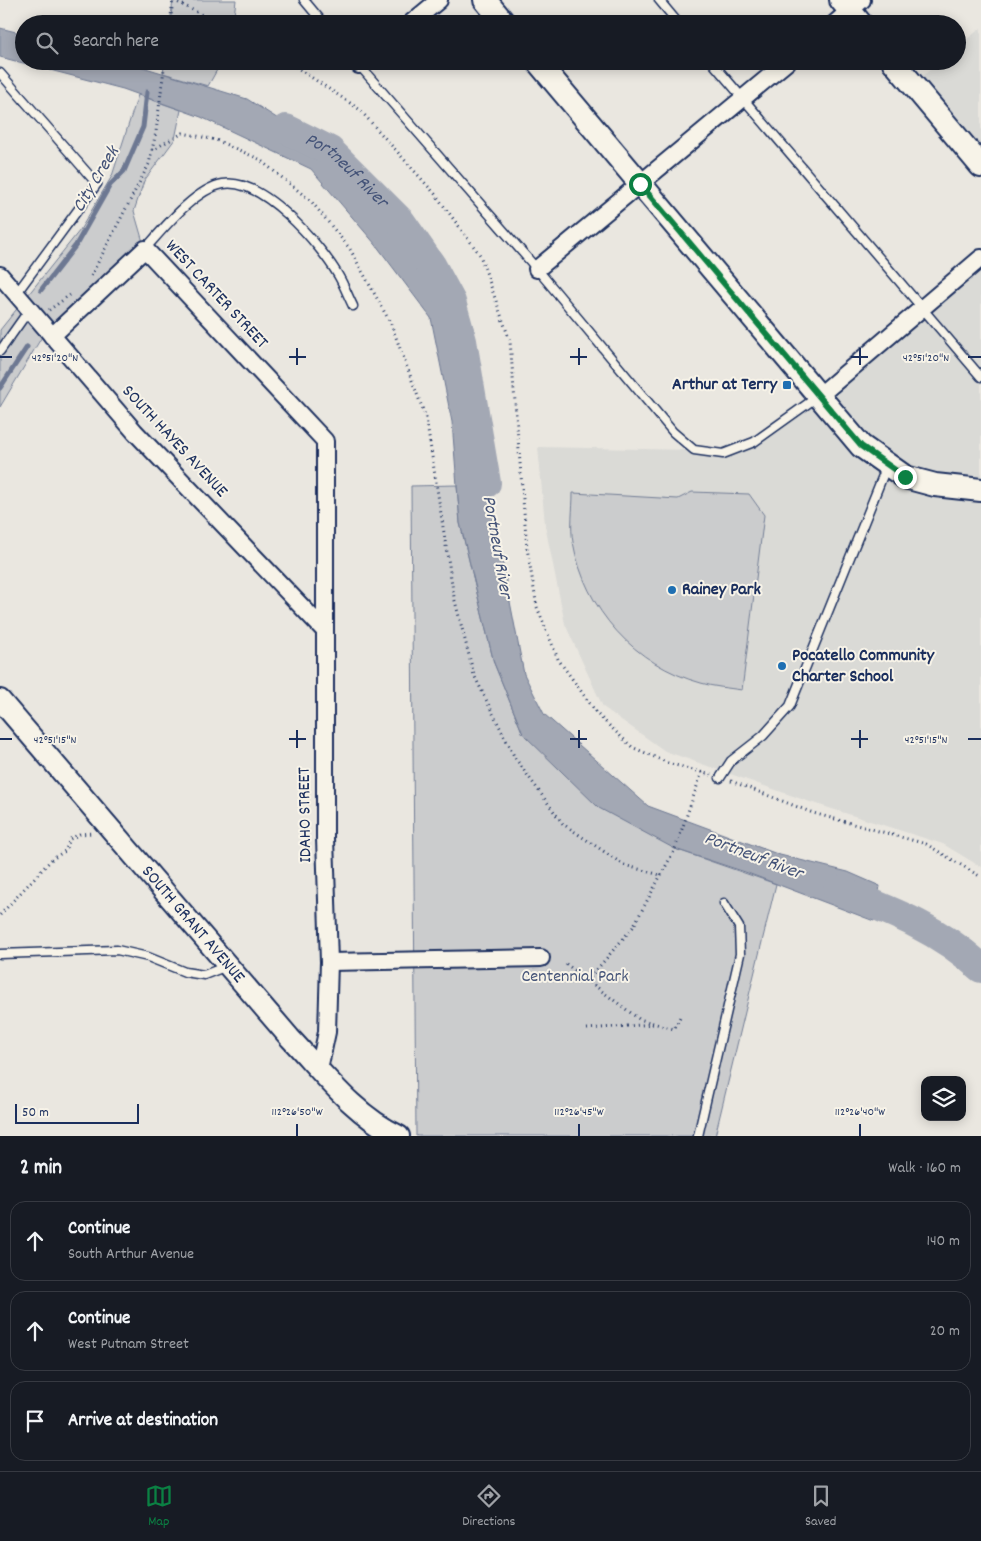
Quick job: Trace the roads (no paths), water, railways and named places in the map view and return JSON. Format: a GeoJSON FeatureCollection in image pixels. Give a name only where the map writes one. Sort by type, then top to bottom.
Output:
{"type":"FeatureCollection","features":[{"type":"Feature","properties":{"kind":"main road"},"geometry":{"type":"LineString","coordinates":[[485,0],[498,15]]}},
{"type":"Feature","properties":{"kind":"main road"},"geometry":{"type":"LineString","coordinates":[[545,70],[861,446],[905,477],[935,485],[981,490]]}},
{"type":"Feature","properties":{"kind":"main road"},"geometry":{"type":"LineString","coordinates":[[901,70],[981,166]]}},
{"type":"Feature","properties":{"kind":"street"},"geometry":{"type":"LineString","coordinates":[[421,15],[439,0]]}},
{"type":"Feature","properties":{"kind":"street"},"geometry":{"type":"LineString","coordinates":[[537,269],[777,70]]}},
{"type":"Feature","properties":{"kind":"street","name":"WEST CARTER STREET"},"geometry":{"type":"LineString","coordinates":[[52,336],[145,249],[325,440]]}},
{"type":"Feature","properties":{"kind":"street"},"geometry":{"type":"LineString","coordinates":[[820,395],[981,258]]}},
{"type":"Feature","properties":{"kind":"street","name":"SOUTH HAYES AVENUE"},"geometry":{"type":"LineString","coordinates":[[0,275],[135,432],[325,631]]}},
{"type":"Feature","properties":{"kind":"street","name":"IDAHO STREET"},"geometry":{"type":"LineString","coordinates":[[319,1069],[327,1032],[329,962],[325,838],[325,440]]}},
{"type":"Feature","properties":{"kind":"street","name":"SOUTH GRANT AVENUE"},"geometry":{"type":"LineString","coordinates":[[0,700],[319,1069],[364,1114],[399,1136]]}},
{"type":"Feature","properties":{"kind":"street"},"geometry":{"type":"LineString","coordinates":[[329,962],[541,958]]}},
{"type":"Feature","properties":{"kind":"lane"},"geometry":{"type":"LineString","coordinates":[[304,0],[316,15]]}},
{"type":"Feature","properties":{"kind":"lane"},"geometry":{"type":"LineString","coordinates":[[659,0],[672,15]]}},
{"type":"Feature","properties":{"kind":"lane"},"geometry":{"type":"LineString","coordinates":[[367,70],[673,432],[694,450],[722,454],[754,442],[820,395]]}},
{"type":"Feature","properties":{"kind":"lane"},"geometry":{"type":"LineString","coordinates":[[719,70],[981,377]]}},
{"type":"Feature","properties":{"kind":"lane"},"geometry":{"type":"LineString","coordinates":[[0,73],[97,184],[16,294]]}},
{"type":"Feature","properties":{"kind":"lane"},"geometry":{"type":"LineString","coordinates":[[145,249],[175,216],[205,192],[222,184],[236,183],[253,189],[275,202],[304,231],[338,274],[353,306]]}},
{"type":"Feature","properties":{"kind":"lane"},"geometry":{"type":"LineString","coordinates":[[0,351],[34,315]]}},
{"type":"Feature","properties":{"kind":"lane"},"geometry":{"type":"LineString","coordinates":[[720,778],[731,761],[763,736],[790,706],[887,466]]}},
{"type":"Feature","properties":{"kind":"lane"},"geometry":{"type":"LineString","coordinates":[[698,1136],[740,954],[739,927],[724,903]]}},
{"type":"Feature","properties":{"kind":"lane"},"geometry":{"type":"LineString","coordinates":[[0,954],[117,950],[148,957],[185,972],[204,975],[229,965]]}},
{"type":"Feature","properties":{"kind":"water"},"geometry":{"type":"Polygon","coordinates":[[[0,28],[15,32],[15,61],[0,57],[0,28]]]}},
{"type":"Feature","properties":{"kind":"water"},"geometry":{"type":"Polygon","coordinates":[[[50,70],[152,70],[247,99],[322,147],[401,222],[455,317],[524,674],[544,714],[648,806],[780,855],[848,872],[880,886],[874,921],[745,872],[675,849],[599,808],[523,734],[494,663],[460,523],[452,422],[431,318],[376,245],[311,169],[201,117],[123,89],[50,70]]]}},
{"type":"Feature","properties":{"kind":"waterway","name":"City Creek"},"geometry":{"type":"LineString","coordinates":[[41,290],[76,245],[110,185],[124,171],[143,127],[147,92]]}},
{"type":"Feature","properties":{"kind":"waterway","name":"Portneuf River"},"geometry":{"type":"LineString","coordinates":[[286,129],[330,151],[401,222],[431,265],[451,302],[462,341],[486,483]]}},
{"type":"Feature","properties":{"kind":"waterway","name":"City Creek"},"geometry":{"type":"LineString","coordinates":[[0,388],[27,347]]}},
{"type":"Feature","properties":{"kind":"waterway","name":"Portneuf River"},"geometry":{"type":"LineString","coordinates":[[838,890],[895,913],[931,931],[949,942],[981,968]]}},
{"type":"Feature","properties":{"kind":"place","name":"Arthur at Terry"},"geometry":{"type":"Point","coordinates":[787,385]}},
{"type":"Feature","properties":{"kind":"place","name":"Rainey Park"},"geometry":{"type":"Point","coordinates":[672,590]}},
{"type":"Feature","properties":{"kind":"place","name":"Pocatello Community Charter School"},"geometry":{"type":"Point","coordinates":[782,666]}},
{"type":"Feature","properties":{"kind":"park label","name":"Centennial Park"},"geometry":{"type":"Point","coordinates":[575,977]}}]}
